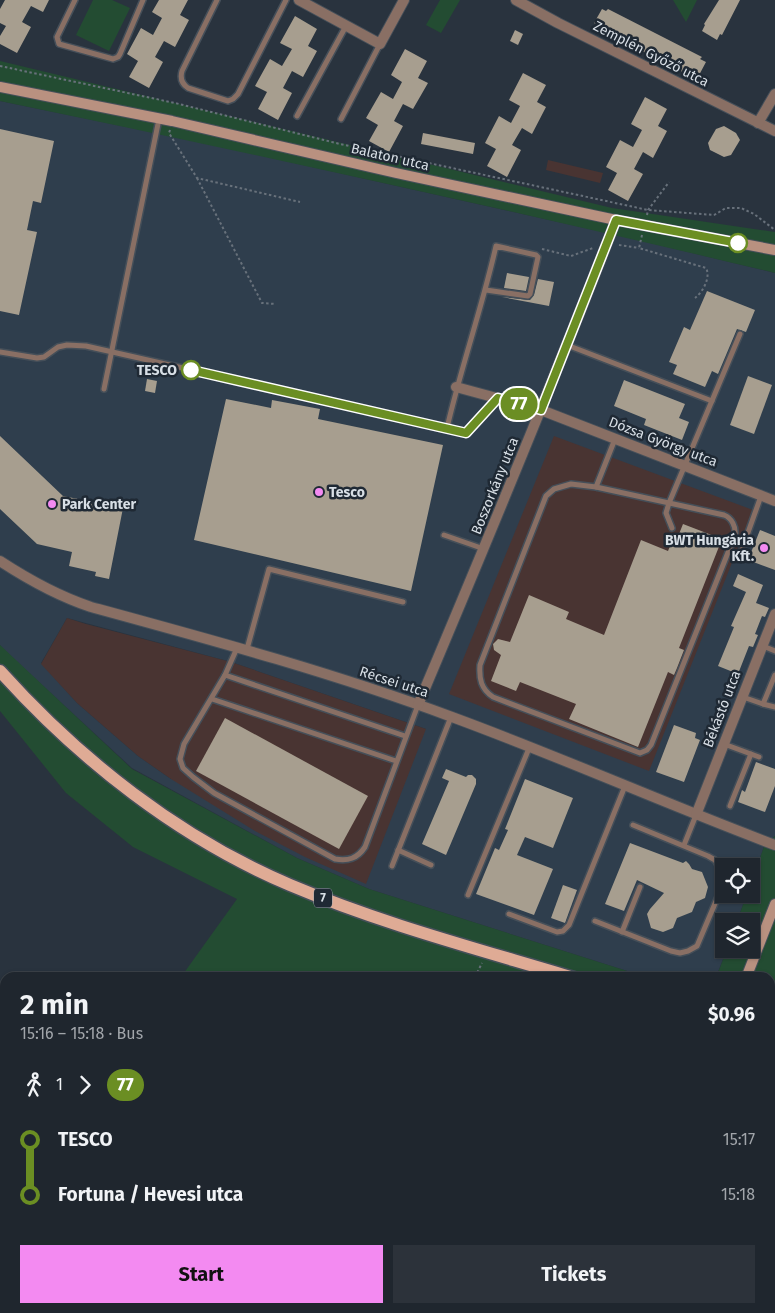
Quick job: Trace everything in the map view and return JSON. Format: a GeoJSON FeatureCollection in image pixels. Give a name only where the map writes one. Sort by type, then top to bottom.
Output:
{"type":"FeatureCollection","features":[{"type":"Feature","properties":{"kind":"main road","name":"7"},"geometry":{"type":"LineString","coordinates":[[0,671],[28,702],[91,760],[163,814],[223,852],[289,885],[380,920],[553,972]]}},
{"type":"Feature","properties":{"kind":"street"},"geometry":{"type":"LineString","coordinates":[[298,0],[380,44],[404,0]]}},
{"type":"Feature","properties":{"kind":"street","name":"Zemplén Győző utca"},"geometry":{"type":"LineString","coordinates":[[516,0],[558,23],[775,131]]}},
{"type":"Feature","properties":{"kind":"street","name":"Balaton utca"},"geometry":{"type":"LineString","coordinates":[[0,87],[172,121],[396,173],[616,220],[775,250]]}},
{"type":"Feature","properties":{"kind":"street"},"geometry":{"type":"LineString","coordinates":[[758,123],[775,94]]}},
{"type":"Feature","properties":{"kind":"street","name":"Boszorkány utca"},"geometry":{"type":"LineString","coordinates":[[418,705],[541,410],[616,220]]}},
{"type":"Feature","properties":{"kind":"street","name":"Dózsa György utca"},"geometry":{"type":"LineString","coordinates":[[456,387],[541,410],[775,500]]}},
{"type":"Feature","properties":{"kind":"street","name":"Récsei utca"},"geometry":{"type":"LineString","coordinates":[[0,561],[34,582],[69,599],[91,607],[242,648],[452,716],[775,845]]}},
{"type":"Feature","properties":{"kind":"street","name":"Békástó utca"},"geometry":{"type":"LineString","coordinates":[[696,815],[775,614]]}},
{"type":"Feature","properties":{"kind":"street"},"geometry":{"type":"LineString","coordinates":[[749,972],[775,904]]}},
{"type":"Feature","properties":{"kind":"lane"},"geometry":{"type":"LineString","coordinates":[[75,0],[57,37],[58,44],[114,59],[120,54],[143,0]]}},
{"type":"Feature","properties":{"kind":"lane"},"geometry":{"type":"LineString","coordinates":[[217,0],[182,71],[181,78],[183,85],[188,88],[228,101],[238,94],[286,0]]}},
{"type":"Feature","properties":{"kind":"lane"},"geometry":{"type":"LineString","coordinates":[[297,116],[346,25]]}},
{"type":"Feature","properties":{"kind":"lane"},"geometry":{"type":"LineString","coordinates":[[341,119],[380,44]]}},
{"type":"Feature","properties":{"kind":"lane"},"geometry":{"type":"LineString","coordinates":[[104,389],[110,352],[159,119]]}},
{"type":"Feature","properties":{"kind":"lane"},"geometry":{"type":"LineString","coordinates":[[447,428],[456,387],[486,290],[496,246],[538,257],[528,296],[486,290]]}},
{"type":"Feature","properties":{"kind":"lane"},"geometry":{"type":"LineString","coordinates":[[672,528],[666,513],[669,503],[740,334]]}},
{"type":"Feature","properties":{"kind":"lane"},"geometry":{"type":"LineString","coordinates":[[0,352],[37,358],[48,354],[58,347],[67,345],[86,346],[466,433],[498,398]]}},
{"type":"Feature","properties":{"kind":"lane"},"geometry":{"type":"LineString","coordinates":[[567,345],[712,401]]}},
{"type":"Feature","properties":{"kind":"lane"},"geometry":{"type":"LineString","coordinates":[[596,487],[615,439]]}},
{"type":"Feature","properties":{"kind":"lane"},"geometry":{"type":"LineString","coordinates":[[565,485],[596,487],[669,503],[728,516],[734,525],[735,532],[651,745],[647,750],[640,753],[493,697],[484,688],[480,679],[480,666],[546,496],[554,489],[565,485]]}},
{"type":"Feature","properties":{"kind":"lane"},"geometry":{"type":"LineString","coordinates":[[740,555],[762,495]]}},
{"type":"Feature","properties":{"kind":"lane"},"geometry":{"type":"LineString","coordinates":[[444,535],[484,549]]}},
{"type":"Feature","properties":{"kind":"lane"},"geometry":{"type":"LineString","coordinates":[[403,602],[269,569],[242,648],[184,744],[180,759],[183,768],[214,793],[335,859],[352,859],[365,847],[418,705]]}},
{"type":"Feature","properties":{"kind":"lane"},"geometry":{"type":"LineString","coordinates":[[762,646],[775,651]]}},
{"type":"Feature","properties":{"kind":"lane"},"geometry":{"type":"LineString","coordinates":[[225,675],[405,736]]}},
{"type":"Feature","properties":{"kind":"lane"},"geometry":{"type":"LineString","coordinates":[[763,704],[775,675]]}},
{"type":"Feature","properties":{"kind":"lane"},"geometry":{"type":"LineString","coordinates":[[742,697],[775,707]]}},
{"type":"Feature","properties":{"kind":"lane"},"geometry":{"type":"LineString","coordinates":[[212,699],[396,761]]}},
{"type":"Feature","properties":{"kind":"lane"},"geometry":{"type":"LineString","coordinates":[[392,866],[452,716]]}},
{"type":"Feature","properties":{"kind":"lane"},"geometry":{"type":"LineString","coordinates":[[724,744],[758,757]]}},
{"type":"Feature","properties":{"kind":"lane"},"geometry":{"type":"LineString","coordinates":[[468,895],[530,746]]}},
{"type":"Feature","properties":{"kind":"lane"},"geometry":{"type":"LineString","coordinates":[[730,806],[751,754]]}},
{"type":"Feature","properties":{"kind":"lane"},"geometry":{"type":"LineString","coordinates":[[508,914],[557,932],[566,929],[625,786]]}},
{"type":"Feature","properties":{"kind":"lane"},"geometry":{"type":"LineString","coordinates":[[684,845],[696,815]]}},
{"type":"Feature","properties":{"kind":"lane"},"geometry":{"type":"LineString","coordinates":[[595,921],[671,951],[688,951],[697,946],[722,887],[723,874],[715,860],[684,845],[633,825]]}},
{"type":"Feature","properties":{"kind":"lane"},"geometry":{"type":"LineString","coordinates":[[398,850],[431,865]]}},
{"type":"Feature","properties":{"kind":"lane"},"geometry":{"type":"LineString","coordinates":[[622,932],[640,887]]}},
{"type":"Feature","properties":{"kind":"path"},"geometry":{"type":"LineString","coordinates":[[0,66],[175,103],[340,144],[648,210],[714,215],[726,208],[741,208],[754,214],[775,230]]}},
{"type":"Feature","properties":{"kind":"path"},"geometry":{"type":"LineString","coordinates":[[172,121],[169,133],[197,178],[262,303],[276,304]]}},
{"type":"Feature","properties":{"kind":"path"},"geometry":{"type":"LineString","coordinates":[[197,178],[300,202]]}},
{"type":"Feature","properties":{"kind":"path"},"geometry":{"type":"LineString","coordinates":[[639,248],[648,210],[669,182]]}},
{"type":"Feature","properties":{"kind":"path"},"geometry":{"type":"LineString","coordinates":[[542,249],[571,256],[608,243],[639,248],[706,268],[708,274],[703,290],[695,298]]}},
{"type":"Feature","properties":{"kind":"path"},"geometry":{"type":"LineString","coordinates":[[478,972],[485,952]]}},
{"type":"Feature","properties":{"kind":"shaded area"},"geometry":{"type":"Polygon","coordinates":[[[0,101],[205,143],[630,238],[775,273],[775,836],[765,844],[760,858],[715,858],[715,903],[744,903],[740,913],[715,913],[715,958],[723,958],[718,972],[630,972],[369,889],[297,858],[132,768],[0,645],[0,101]],[[67,618],[41,663],[77,703],[138,756],[171,779],[426,729],[231,662],[67,618]]]}},
{"type":"Feature","properties":{"kind":"shaded area"},"geometry":{"type":"Polygon","coordinates":[[[548,160],[603,173],[600,183],[546,170],[548,160]]]}},
{"type":"Feature","properties":{"kind":"shaded area"},"geometry":{"type":"Polygon","coordinates":[[[554,436],[753,510],[649,771],[449,694],[554,436]]]}},
{"type":"Feature","properties":{"kind":"shaded area"},"geometry":{"type":"Polygon","coordinates":[[[67,618],[231,662],[426,729],[366,884],[305,857],[255,831],[171,779],[138,756],[77,703],[41,664],[67,618]]]}},
{"type":"Feature","properties":{"kind":"green space"},"geometry":{"type":"Polygon","coordinates":[[[93,0],[112,0],[130,8],[109,51],[76,35],[93,0]]]}},
{"type":"Feature","properties":{"kind":"green space"},"geometry":{"type":"Polygon","coordinates":[[[440,0],[460,0],[441,33],[426,25],[440,0]]]}},
{"type":"Feature","properties":{"kind":"green space"},"geometry":{"type":"Polygon","coordinates":[[[673,0],[697,0],[686,22],[673,0]]]}},
{"type":"Feature","properties":{"kind":"green space"},"geometry":{"type":"Polygon","coordinates":[[[0,61],[612,208],[775,232],[775,273],[388,184],[0,101],[0,61]]]}},
{"type":"Feature","properties":{"kind":"green space"},"geometry":{"type":"Polygon","coordinates":[[[0,645],[132,769],[297,858],[369,889],[630,972],[185,972],[237,899],[133,847],[66,793],[0,711],[0,645]]]}},
{"type":"Feature","properties":{"kind":"green space"},"geometry":{"type":"Polygon","coordinates":[[[775,836],[775,972],[718,972],[724,958],[760,958],[760,913],[740,913],[744,903],[760,903],[760,858],[765,844],[775,836]]]}},
{"type":"Feature","properties":{"kind":"building"},"geometry":{"type":"Polygon","coordinates":[[[5,0],[49,0],[43,12],[31,6],[22,22],[31,27],[17,53],[0,44],[0,36],[6,26],[0,23],[0,9],[5,0]]]}},
{"type":"Feature","properties":{"kind":"building"},"geometry":{"type":"Polygon","coordinates":[[[159,0],[188,0],[180,15],[189,20],[175,47],[164,41],[155,57],[163,62],[149,88],[129,77],[138,61],[127,54],[141,28],[153,35],[162,18],[152,12],[159,0]]]}},
{"type":"Feature","properties":{"kind":"building"},"geometry":{"type":"Polygon","coordinates":[[[719,0],[740,0],[722,35],[720,34],[717,40],[702,31],[704,24],[719,0]]]}},
{"type":"Feature","properties":{"kind":"building"},"geometry":{"type":"Polygon","coordinates":[[[602,9],[606,11],[608,9],[702,57],[700,59],[706,62],[698,77],[693,75],[692,77],[598,28],[599,26],[594,23],[602,9]]]}},
{"type":"Feature","properties":{"kind":"building"},"geometry":{"type":"Polygon","coordinates":[[[295,16],[317,29],[308,46],[317,51],[303,77],[292,71],[283,88],[292,93],[278,120],[258,109],[267,92],[255,86],[270,59],[282,66],[292,49],[280,43],[295,16]]]}},
{"type":"Feature","properties":{"kind":"building"},"geometry":{"type":"Polygon","coordinates":[[[515,30],[523,34],[518,45],[510,41],[515,30]]]}},
{"type":"Feature","properties":{"kind":"building"},"geometry":{"type":"Polygon","coordinates":[[[405,49],[427,61],[418,78],[428,83],[413,109],[403,104],[394,121],[403,126],[389,152],[369,141],[378,125],[366,118],[381,92],[393,99],[402,82],[391,75],[405,49]]]}},
{"type":"Feature","properties":{"kind":"building"},"geometry":{"type":"Polygon","coordinates":[[[523,73],[546,85],[537,102],[546,107],[532,134],[522,128],[512,145],[521,150],[507,177],[487,166],[496,149],[485,143],[499,116],[511,123],[520,106],[509,100],[523,73]]]}},
{"type":"Feature","properties":{"kind":"building"},"geometry":{"type":"Polygon","coordinates":[[[645,97],[667,109],[658,126],[667,131],[653,158],[643,152],[634,169],[643,174],[628,201],[608,190],[617,173],[606,167],[620,140],[633,147],[642,130],[631,124],[645,97]]]}},
{"type":"Feature","properties":{"kind":"building"},"geometry":{"type":"Polygon","coordinates":[[[724,126],[736,133],[740,140],[731,155],[724,157],[710,150],[708,143],[716,129],[724,126]]]}},
{"type":"Feature","properties":{"kind":"building"},"geometry":{"type":"Polygon","coordinates":[[[0,129],[54,141],[41,203],[33,201],[27,230],[37,232],[19,315],[0,311],[0,129]]]}},
{"type":"Feature","properties":{"kind":"building"},"geometry":{"type":"Polygon","coordinates":[[[423,133],[475,143],[473,154],[421,144],[423,133]]]}},
{"type":"Feature","properties":{"kind":"building"},"geometry":{"type":"Polygon","coordinates":[[[507,273],[529,277],[526,291],[504,288],[507,273]]]}},
{"type":"Feature","properties":{"kind":"building"},"geometry":{"type":"Polygon","coordinates":[[[538,279],[554,282],[549,306],[502,297],[530,300],[534,295],[538,279]]]}},
{"type":"Feature","properties":{"kind":"building"},"geometry":{"type":"Polygon","coordinates":[[[707,291],[755,310],[746,332],[737,329],[718,374],[712,371],[705,387],[673,374],[677,365],[669,362],[684,327],[690,330],[707,291]]]}},
{"type":"Feature","properties":{"kind":"building"},"geometry":{"type":"Polygon","coordinates":[[[748,376],[772,385],[754,434],[730,425],[748,376]]]}},
{"type":"Feature","properties":{"kind":"building"},"geometry":{"type":"Polygon","coordinates":[[[147,379],[157,381],[155,393],[145,391],[147,379]]]}},
{"type":"Feature","properties":{"kind":"building"},"geometry":{"type":"Polygon","coordinates":[[[624,380],[685,404],[679,418],[689,422],[682,440],[644,425],[646,419],[614,406],[624,380]]]}},
{"type":"Feature","properties":{"kind":"building","name":"Tesco"},"geometry":{"type":"Polygon","coordinates":[[[226,399],[271,408],[272,400],[320,409],[318,419],[443,445],[411,591],[194,540],[226,399]]]}},
{"type":"Feature","properties":{"kind":"building","name":"Park Center"},"geometry":{"type":"Polygon","coordinates":[[[0,436],[63,496],[123,508],[109,579],[95,576],[96,572],[69,566],[72,552],[37,544],[0,509],[0,436]]]}},
{"type":"Feature","properties":{"kind":"building"},"geometry":{"type":"Polygon","coordinates":[[[683,524],[722,539],[679,648],[684,650],[677,668],[674,675],[668,672],[638,747],[569,719],[576,704],[520,682],[516,691],[491,681],[501,655],[494,650],[493,644],[498,639],[510,642],[529,595],[569,612],[566,619],[604,635],[641,540],[668,551],[674,536],[679,534],[683,524]]]}},
{"type":"Feature","properties":{"kind":"building","name":"BWT Hungária Kft."},"geometry":{"type":"Polygon","coordinates":[[[760,530],[775,536],[775,570],[748,560],[760,530]]]}},
{"type":"Feature","properties":{"kind":"building"},"geometry":{"type":"Polygon","coordinates":[[[738,574],[763,585],[756,603],[769,608],[765,617],[762,616],[755,634],[758,635],[753,647],[749,646],[738,674],[718,666],[734,627],[731,626],[746,592],[733,586],[738,574]]]}},
{"type":"Feature","properties":{"kind":"building"},"geometry":{"type":"Polygon","coordinates":[[[225,718],[368,796],[339,849],[196,771],[225,718]]]}},
{"type":"Feature","properties":{"kind":"building"},"geometry":{"type":"Polygon","coordinates":[[[674,725],[696,733],[695,738],[700,740],[684,782],[656,772],[674,725]]]}},
{"type":"Feature","properties":{"kind":"building"},"geometry":{"type":"Polygon","coordinates":[[[756,762],[775,769],[775,786],[765,812],[738,802],[742,790],[745,792],[756,762]]]}},
{"type":"Feature","properties":{"kind":"building"},"geometry":{"type":"Polygon","coordinates":[[[446,769],[466,777],[472,775],[476,779],[476,784],[446,855],[422,844],[449,781],[442,778],[446,769]]]}},
{"type":"Feature","properties":{"kind":"building"},"geometry":{"type":"Polygon","coordinates":[[[525,779],[573,798],[553,848],[525,837],[517,855],[553,869],[534,915],[476,894],[495,848],[499,850],[508,830],[505,829],[525,779]]]}},
{"type":"Feature","properties":{"kind":"building"},"geometry":{"type":"Polygon","coordinates":[[[630,843],[683,863],[686,861],[692,869],[702,872],[708,887],[705,898],[696,902],[692,912],[677,918],[673,928],[663,932],[651,928],[647,914],[664,893],[637,880],[624,911],[605,904],[630,843]]]}},
{"type":"Feature","properties":{"kind":"building"},"geometry":{"type":"Polygon","coordinates":[[[563,885],[577,890],[565,923],[551,918],[563,885]]]}},
{"type":"Feature","properties":{"kind":"bus line","name":"77"},"geometry":{"type":"LineString","coordinates":[[191,370],[466,433],[498,398],[541,410],[616,220],[738,243]]}},
{"type":"Feature","properties":{"kind":"place","name":"TESCO"},"geometry":{"type":"Point","coordinates":[191,370]}},
{"type":"Feature","properties":{"kind":"place","name":"Tesco"},"geometry":{"type":"Point","coordinates":[319,492]}},
{"type":"Feature","properties":{"kind":"place","name":"Park Center"},"geometry":{"type":"Point","coordinates":[52,504]}},
{"type":"Feature","properties":{"kind":"place","name":"BWT Hungária Kft."},"geometry":{"type":"Point","coordinates":[764,548]}}]}
